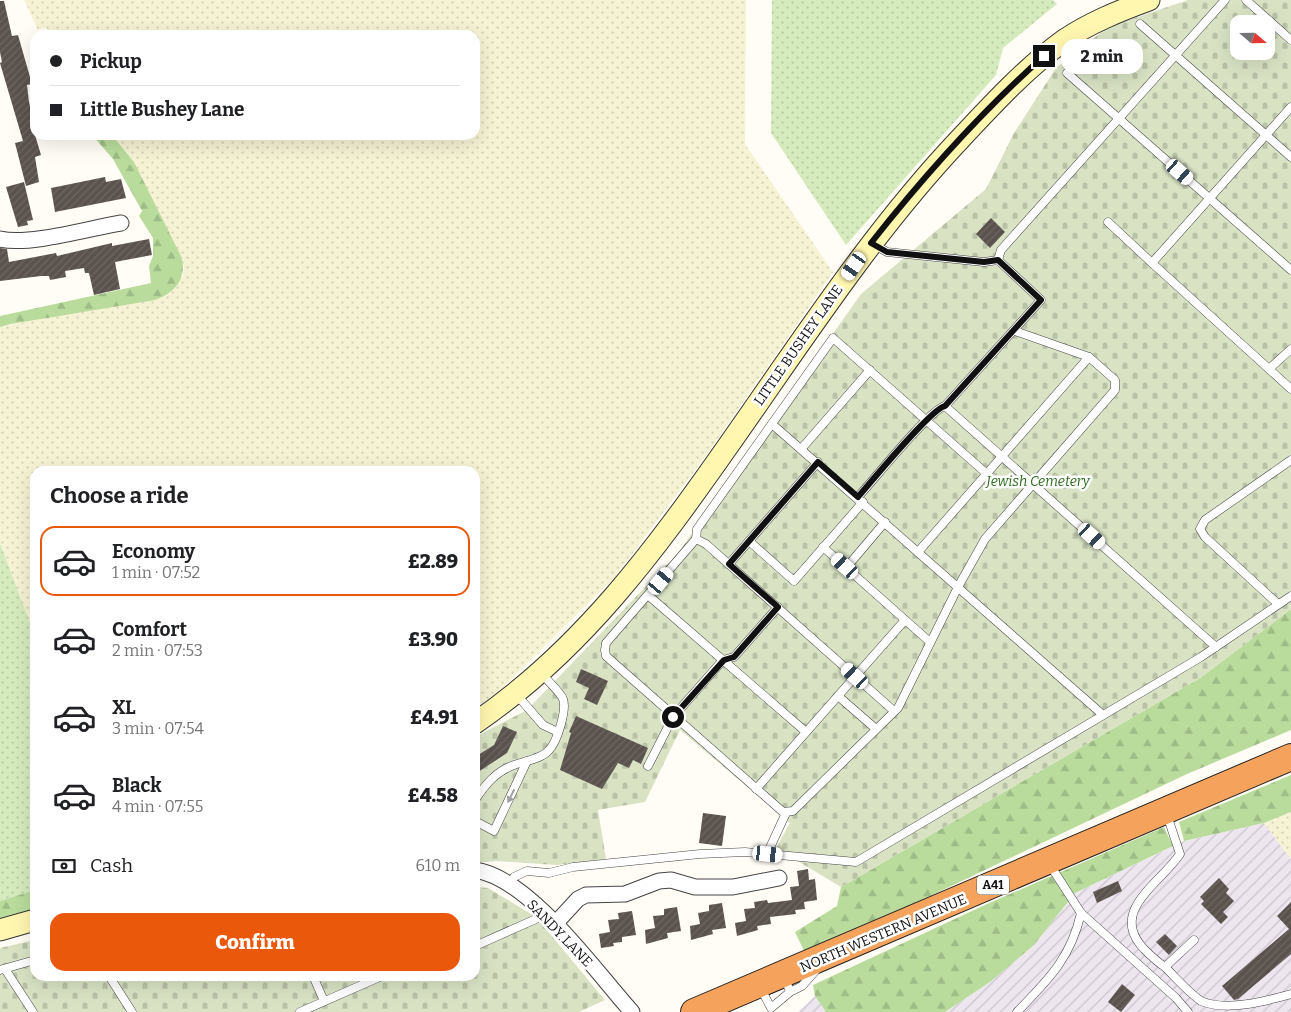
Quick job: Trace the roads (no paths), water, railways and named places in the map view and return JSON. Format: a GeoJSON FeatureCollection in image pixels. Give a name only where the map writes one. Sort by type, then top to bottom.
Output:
{"type":"FeatureCollection","features":[{"type":"Feature","properties":{"kind":"highway","name":"NORTH WESTERN AVENUE"},"geometry":{"type":"LineString","coordinates":[[694,1012],[759,986],[787,984],[826,957],[1291,757]]}},
{"type":"Feature","properties":{"kind":"street","name":"LITTLE BUSHEY LANE"},"geometry":{"type":"LineString","coordinates":[[480,719],[540,671],[589,624],[646,561],[871,243],[932,168],[986,111],[1044,56],[1083,29],[1107,16],[1149,0]]}},
{"type":"Feature","properties":{"kind":"street"},"geometry":{"type":"LineString","coordinates":[[0,239],[17,241],[33,239],[121,223]]}},
{"type":"Feature","properties":{"kind":"street","name":"SANDY LANE"},"geometry":{"type":"LineString","coordinates":[[480,872],[509,885],[538,906],[632,1012]]}},
{"type":"Feature","properties":{"kind":"street"},"geometry":{"type":"LineString","coordinates":[[555,924],[578,899],[586,895],[625,894],[659,882],[671,880],[695,887],[733,887],[779,878]]}},
{"type":"Feature","properties":{"kind":"street"},"geometry":{"type":"LineString","coordinates":[[0,930],[30,921]]}},
{"type":"Feature","properties":{"kind":"lane"},"geometry":{"type":"LineString","coordinates":[[998,260],[1001,250],[1226,0]]}},
{"type":"Feature","properties":{"kind":"lane"},"geometry":{"type":"LineString","coordinates":[[1246,0],[1291,40]]}},
{"type":"Feature","properties":{"kind":"lane"},"geometry":{"type":"LineString","coordinates":[[1140,24],[1291,157]]}},
{"type":"Feature","properties":{"kind":"lane"},"geometry":{"type":"LineString","coordinates":[[1067,73],[1291,270]]}},
{"type":"Feature","properties":{"kind":"lane"},"geometry":{"type":"LineString","coordinates":[[1152,263],[1291,107]]}},
{"type":"Feature","properties":{"kind":"lane"},"geometry":{"type":"LineString","coordinates":[[1108,222],[1291,389]]}},
{"type":"Feature","properties":{"kind":"lane"},"geometry":{"type":"LineString","coordinates":[[871,243],[887,252],[984,262],[998,260]]}},
{"type":"Feature","properties":{"kind":"lane"},"geometry":{"type":"LineString","coordinates":[[749,541],[794,580],[928,420],[940,407],[945,406],[1015,331],[1041,300],[998,260]]}},
{"type":"Feature","properties":{"kind":"lane"},"geometry":{"type":"LineString","coordinates":[[768,854],[786,813],[792,811],[894,711],[958,586],[985,539],[1115,390],[1115,380],[1089,357],[1015,331]]}},
{"type":"Feature","properties":{"kind":"lane"},"geometry":{"type":"LineString","coordinates":[[786,813],[673,717],[606,656],[604,650],[606,643],[649,596],[696,539],[697,529],[833,338],[987,474]]}},
{"type":"Feature","properties":{"kind":"lane"},"geometry":{"type":"LineString","coordinates":[[1270,369],[1291,349]]}},
{"type":"Feature","properties":{"kind":"lane"},"geometry":{"type":"LineString","coordinates":[[918,552],[1089,357]]}},
{"type":"Feature","properties":{"kind":"lane"},"geometry":{"type":"LineString","coordinates":[[802,448],[870,370]]}},
{"type":"Feature","properties":{"kind":"lane"},"geometry":{"type":"LineString","coordinates":[[945,406],[1216,647]]}},
{"type":"Feature","properties":{"kind":"lane"},"geometry":{"type":"LineString","coordinates":[[772,424],[818,462],[1103,714]]}},
{"type":"Feature","properties":{"kind":"lane"},"geometry":{"type":"LineString","coordinates":[[1278,604],[1205,537],[1200,529],[1205,520],[1291,460]]}},
{"type":"Feature","properties":{"kind":"lane"},"geometry":{"type":"LineString","coordinates":[[729,564],[818,462]]}},
{"type":"Feature","properties":{"kind":"lane"},"geometry":{"type":"LineString","coordinates":[[846,568],[885,522]]}},
{"type":"Feature","properties":{"kind":"lane"},"geometry":{"type":"LineString","coordinates":[[696,539],[706,544],[894,711]]}},
{"type":"Feature","properties":{"kind":"lane"},"geometry":{"type":"LineString","coordinates":[[823,547],[930,642]]}},
{"type":"Feature","properties":{"kind":"lane"},"geometry":{"type":"LineString","coordinates":[[649,596],[806,732]]}},
{"type":"Feature","properties":{"kind":"lane"},"geometry":{"type":"LineString","coordinates":[[509,885],[520,873],[527,871],[549,873],[573,867],[700,854],[745,852],[849,862],[862,860],[1216,647],[1291,596]]}},
{"type":"Feature","properties":{"kind":"lane"},"geometry":{"type":"LineString","coordinates":[[648,766],[673,717],[724,660],[734,657],[778,607]]}},
{"type":"Feature","properties":{"kind":"lane"},"geometry":{"type":"LineString","coordinates":[[756,789],[905,620]]}},
{"type":"Feature","properties":{"kind":"lane"},"geometry":{"type":"LineString","coordinates":[[480,793],[488,781],[512,765],[527,761],[549,751],[558,732],[565,708],[563,698],[540,671]]}},
{"type":"Feature","properties":{"kind":"lane"},"geometry":{"type":"LineString","coordinates":[[515,692],[526,709],[543,725],[558,732]]}},
{"type":"Feature","properties":{"kind":"lane"},"geometry":{"type":"LineString","coordinates":[[838,696],[876,729]]}},
{"type":"Feature","properties":{"kind":"lane"},"geometry":{"type":"LineString","coordinates":[[480,824],[494,831],[527,761]]}},
{"type":"Feature","properties":{"kind":"lane"},"geometry":{"type":"LineString","coordinates":[[1166,810],[1178,842],[1180,854],[1172,866],[1137,902],[1130,923],[1136,940],[1202,1002],[1216,1006],[1245,1008],[1291,994]]}},
{"type":"Feature","properties":{"kind":"lane"},"geometry":{"type":"LineString","coordinates":[[1047,862],[1081,913],[1176,998],[1188,1012]]}},
{"type":"Feature","properties":{"kind":"lane"},"geometry":{"type":"LineString","coordinates":[[1017,1012],[1063,962],[1072,945],[1081,913]]}},
{"type":"Feature","properties":{"kind":"lane"},"geometry":{"type":"LineString","coordinates":[[480,944],[536,919]]}},
{"type":"Feature","properties":{"kind":"lane"},"geometry":{"type":"LineString","coordinates":[[1165,967],[1194,940]]}},
{"type":"Feature","properties":{"kind":"lane"},"geometry":{"type":"LineString","coordinates":[[30,962],[3,970],[33,1012]]}},
{"type":"Feature","properties":{"kind":"lane"},"geometry":{"type":"LineString","coordinates":[[112,981],[132,1012]]}},
{"type":"Feature","properties":{"kind":"lane"},"geometry":{"type":"LineString","coordinates":[[315,981],[324,1001]]}},
{"type":"Feature","properties":{"kind":"lane"},"geometry":{"type":"LineString","coordinates":[[300,1012],[370,981]]}},
{"type":"Feature","properties":{"kind":"park label","name":"Jewish Cemetery"},"geometry":{"type":"Point","coordinates":[1038,481]}}]}
